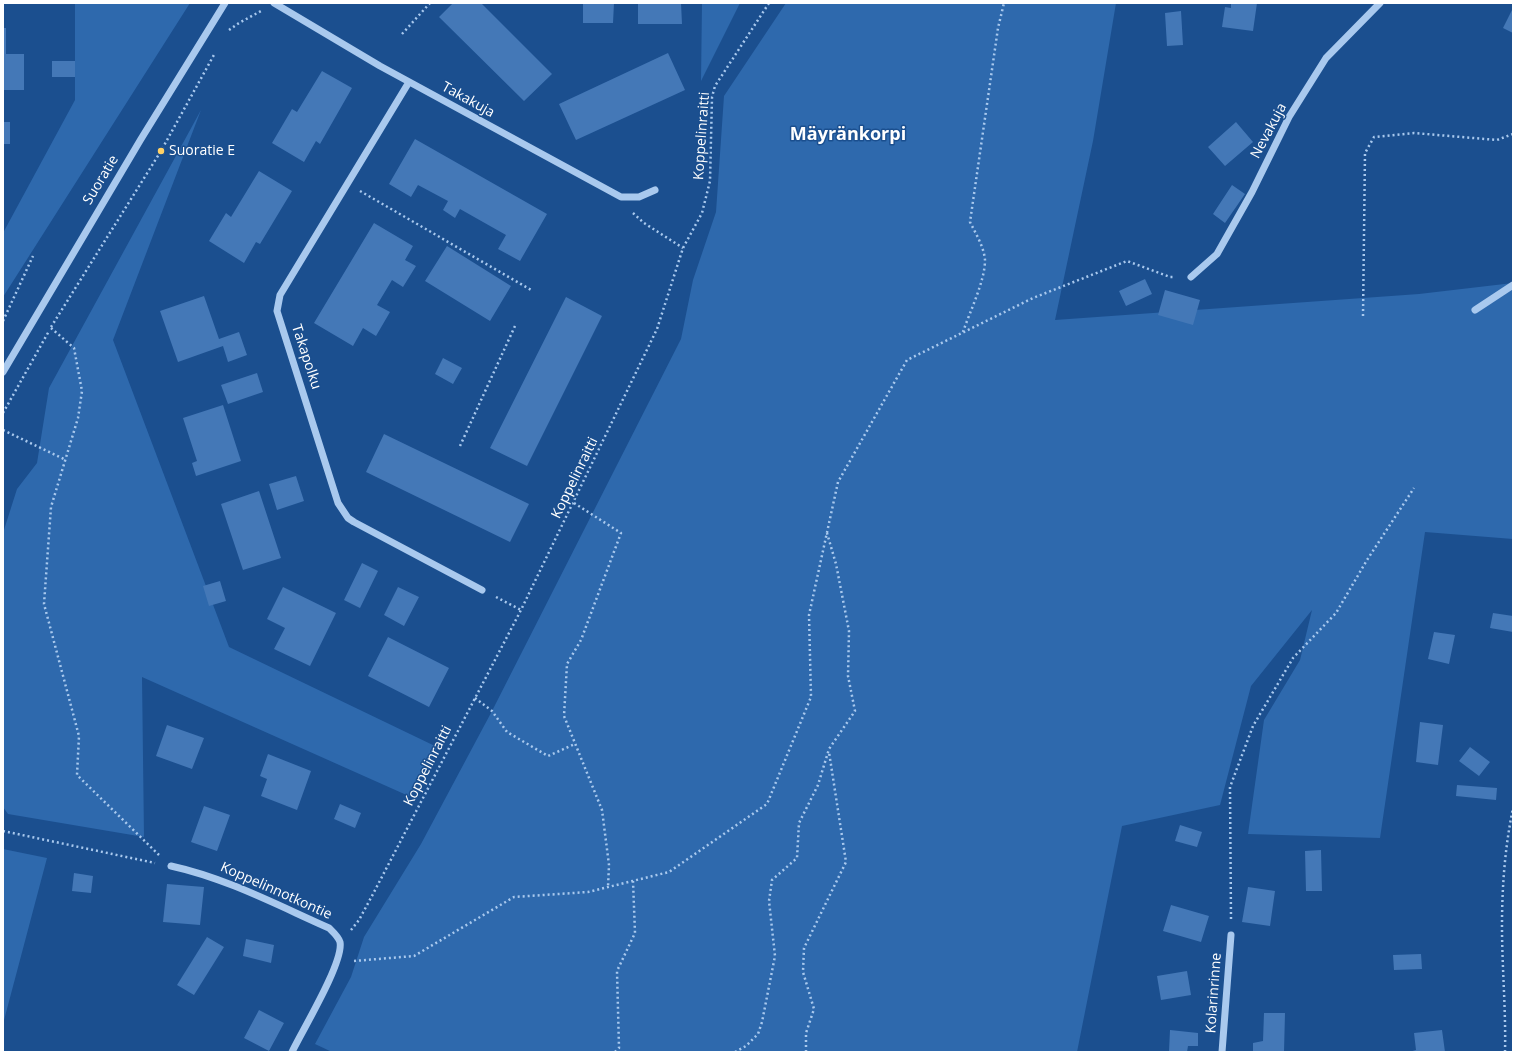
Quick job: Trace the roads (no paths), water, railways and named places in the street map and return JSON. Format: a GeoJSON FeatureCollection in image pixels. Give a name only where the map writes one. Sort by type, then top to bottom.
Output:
{"type":"FeatureCollection","features":[{"type":"Feature","properties":{"kind":"street","name":"Suoratie"},"geometry":{"type":"LineString","coordinates":[[3,372],[133,152],[225,3]]}},
{"type":"Feature","properties":{"kind":"street","name":"Takakuja"},"geometry":{"type":"LineString","coordinates":[[274,3],[409,82],[621,197],[639,197],[655,190]]}},
{"type":"Feature","properties":{"kind":"street","name":"Nevakuja"},"geometry":{"type":"LineString","coordinates":[[1191,277],[1217,254],[1252,192],[1289,117],[1326,58],[1380,3]]}},
{"type":"Feature","properties":{"kind":"street","name":"Takapolku"},"geometry":{"type":"LineString","coordinates":[[409,82],[280,295],[277,311],[338,503],[348,518],[482,590]]}},
{"type":"Feature","properties":{"kind":"street"},"geometry":{"type":"LineString","coordinates":[[1475,310],[1513,285]]}},
{"type":"Feature","properties":{"kind":"street","name":"Koppelinnotkontie"},"geometry":{"type":"LineString","coordinates":[[171,866],[195,871],[226,883],[322,925],[336,934],[340,942],[337,962],[292,1052]]}},
{"type":"Feature","properties":{"kind":"street","name":"Kolarinrinne"},"geometry":{"type":"LineString","coordinates":[[1222,1052],[1231,936]]}},
{"type":"Feature","properties":{"kind":"place","name":"Suoratie E"},"geometry":{"type":"Point","coordinates":[161,151]}},
{"type":"Feature","properties":{"kind":"district","name":"Mäyränkorpi"},"geometry":{"type":"Point","coordinates":[848,135]}}]}
